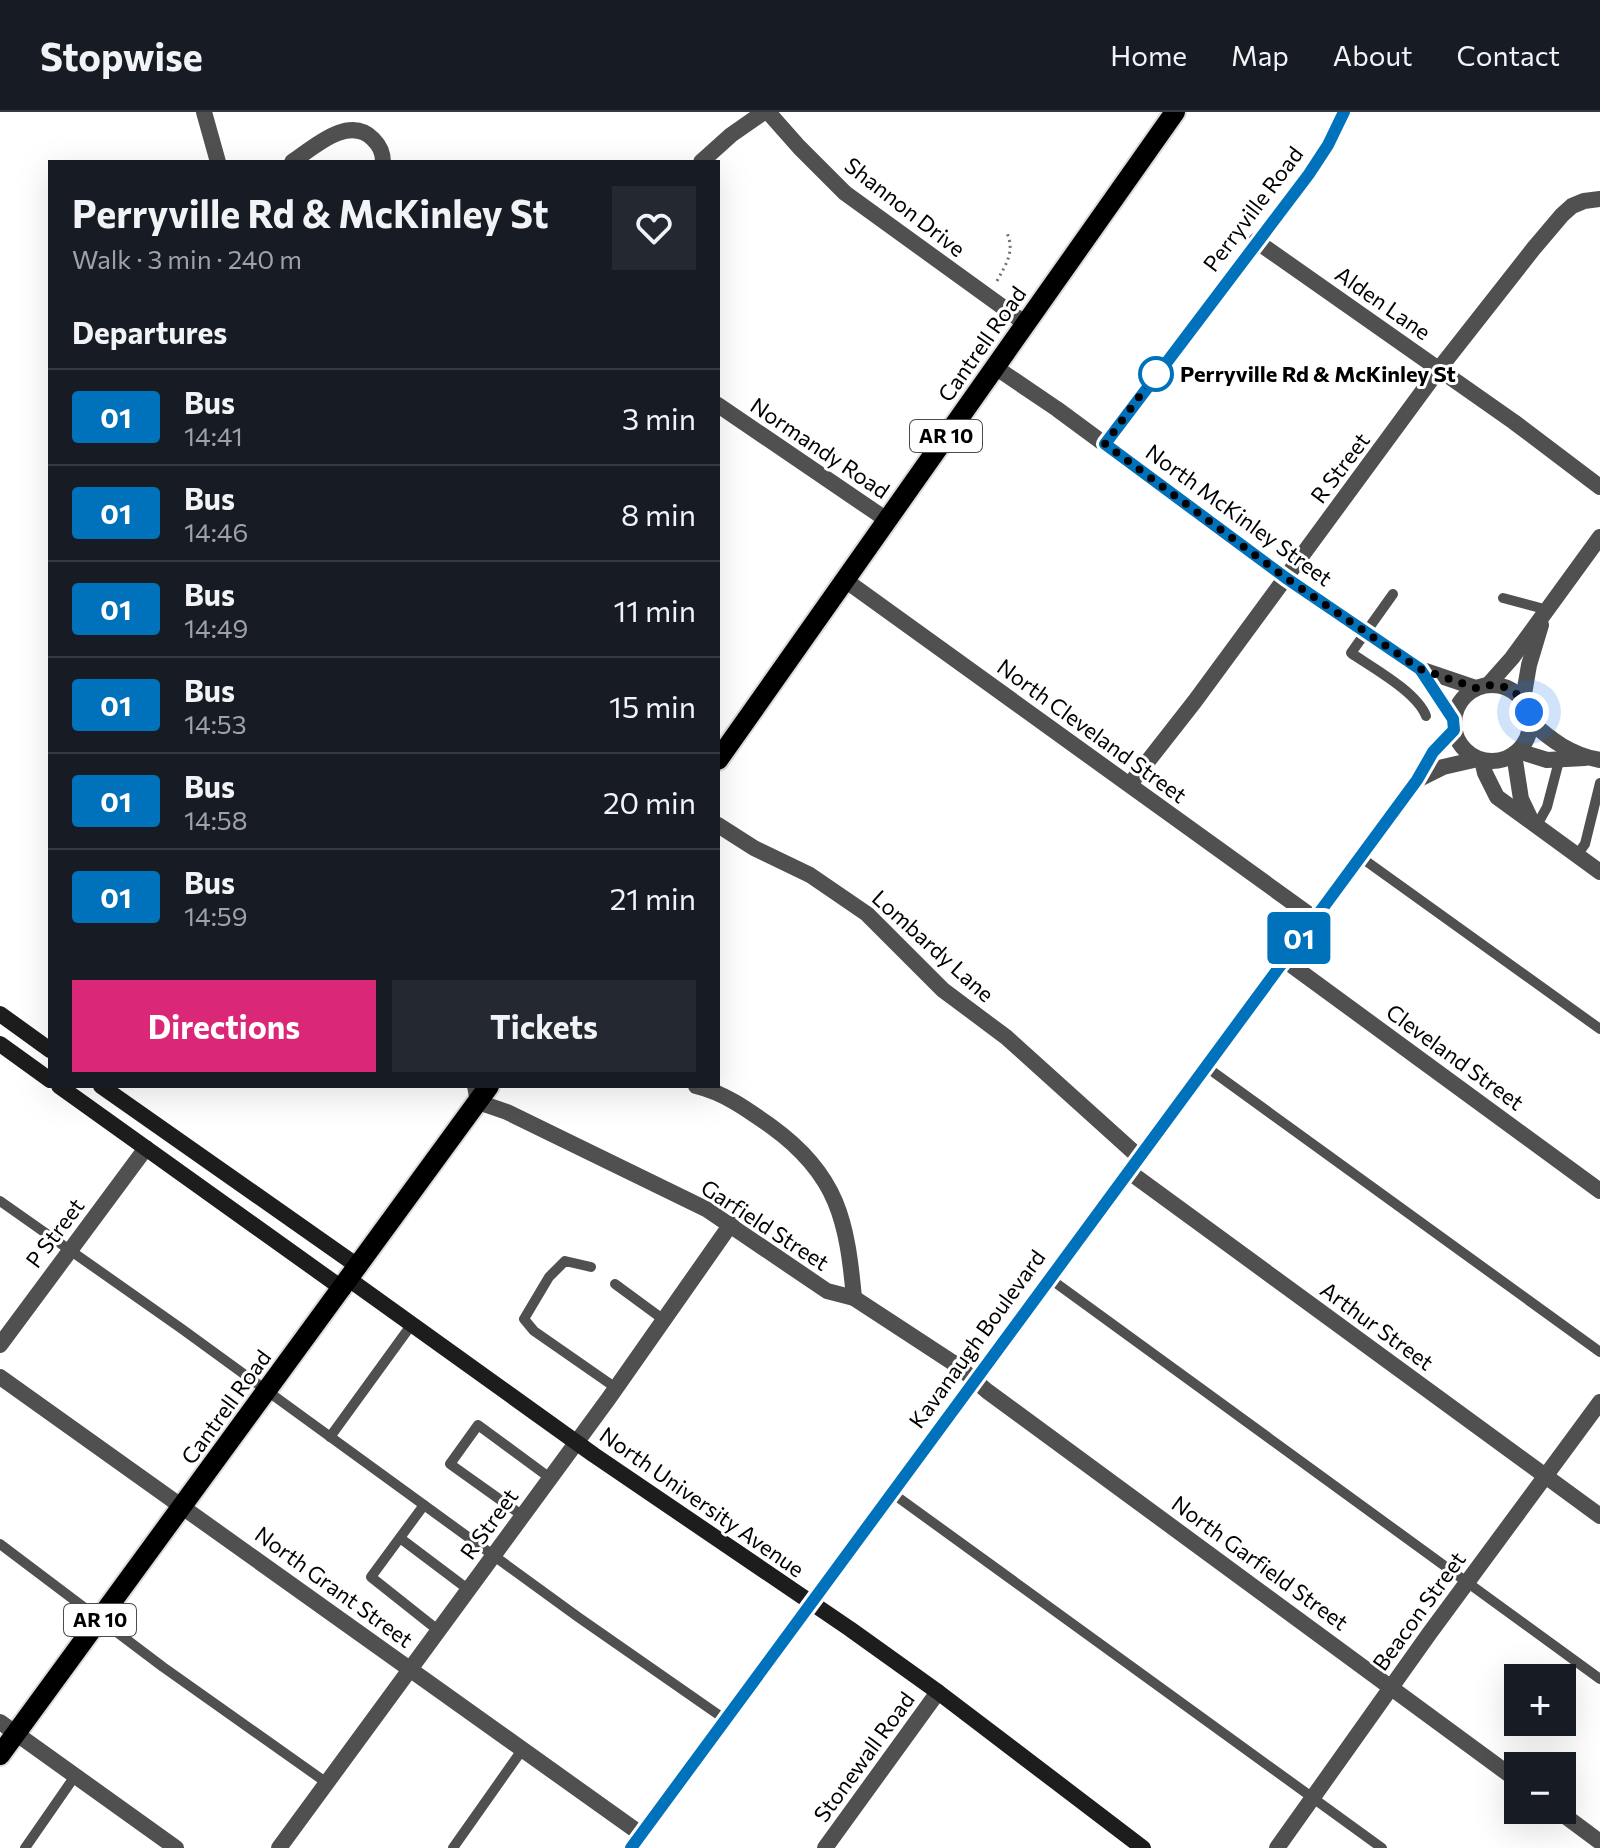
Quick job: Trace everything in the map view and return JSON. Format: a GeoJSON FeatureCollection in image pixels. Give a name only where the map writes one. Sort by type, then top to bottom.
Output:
{"type":"FeatureCollection","features":[{"type":"Feature","properties":{"kind":"main road","name":"Cantrell Road"},"geometry":{"type":"LineString","coordinates":[[720,757],[1175,112]]}},
{"type":"Feature","properties":{"kind":"main road","name":"Cantrell Road"},"geometry":{"type":"LineString","coordinates":[[0,1755],[8,1728],[100,1620],[350,1278],[480,1091]]}},
{"type":"Feature","properties":{"kind":"street"},"geometry":{"type":"LineString","coordinates":[[204,112],[217,160]]}},
{"type":"Feature","properties":{"kind":"street"},"geometry":{"type":"LineString","coordinates":[[703,160],[731,135],[766,112]]}},
{"type":"Feature","properties":{"kind":"street","name":"Shannon Drive"},"geometry":{"type":"LineString","coordinates":[[766,112],[845,193],[1026,324]]}},
{"type":"Feature","properties":{"kind":"street","name":"Perryville Road"},"geometry":{"type":"LineString","coordinates":[[1105,444],[1309,174],[1344,112]]}},
{"type":"Feature","properties":{"kind":"street"},"geometry":{"type":"LineString","coordinates":[[295,160],[338,132],[352,129],[368,134],[382,151],[383,160]]}},
{"type":"Feature","properties":{"kind":"street","name":"R Street"},"geometry":{"type":"LineString","coordinates":[[1130,784],[1439,369],[1562,215],[1584,201],[1600,199]]}},
{"type":"Feature","properties":{"kind":"street","name":"Alden Lane"},"geometry":{"type":"LineString","coordinates":[[1256,241],[1600,487]]}},
{"type":"Feature","properties":{"kind":"street","name":"North McKinley Street"},"geometry":{"type":"LineString","coordinates":[[995,367],[1286,578],[1420,669]]}},
{"type":"Feature","properties":{"kind":"street","name":"Normandy Road"},"geometry":{"type":"LineString","coordinates":[[721,410],[887,520]]}},
{"type":"Feature","properties":{"kind":"street"},"geometry":{"type":"LineString","coordinates":[[1417,780],[1454,724],[1457,706],[1501,672],[1600,537]]}},
{"type":"Feature","properties":{"kind":"street","name":"North Cleveland Street"},"geometry":{"type":"LineString","coordinates":[[845,580],[1314,918]]}},
{"type":"Feature","properties":{"kind":"street"},"geometry":{"type":"LineString","coordinates":[[1417,780],[1443,767],[1480,760],[1502,760],[1516,752],[1528,736],[1530,721],[1523,700],[1529,665],[1546,613]]}},
{"type":"Feature","properties":{"kind":"street"},"geometry":{"type":"LineString","coordinates":[[1420,669],[1482,686],[1502,686],[1523,700]]}},
{"type":"Feature","properties":{"kind":"street"},"geometry":{"type":"LineString","coordinates":[[1420,669],[1454,724],[1459,744],[1480,760],[1497,797],[1600,872]]}},
{"type":"Feature","properties":{"kind":"street"},"geometry":{"type":"LineString","coordinates":[[1530,721],[1555,744],[1592,759]]}},
{"type":"Feature","properties":{"kind":"street"},"geometry":{"type":"LineString","coordinates":[[1516,752],[1547,760],[1592,759]]}},
{"type":"Feature","properties":{"kind":"street"},"geometry":{"type":"LineString","coordinates":[[1516,752],[1521,799],[1534,823]]}},
{"type":"Feature","properties":{"kind":"street","name":"Kavanaugh Boulevard"},"geometry":{"type":"LineString","coordinates":[[631,1848],[1417,780]]}},
{"type":"Feature","properties":{"kind":"street","name":"Lombardy Lane"},"geometry":{"type":"LineString","coordinates":[[720,826],[754,848],[810,875],[867,914],[943,990],[1029,1056],[1138,1156]]}},
{"type":"Feature","properties":{"kind":"street","name":"Cleveland Street"},"geometry":{"type":"LineString","coordinates":[[1283,959],[1600,1191]]}},
{"type":"Feature","properties":{"kind":"street"},"geometry":{"type":"LineString","coordinates":[[0,1014],[48,1049]]}},
{"type":"Feature","properties":{"kind":"street"},"geometry":{"type":"LineString","coordinates":[[0,1044],[48,1079]]}},
{"type":"Feature","properties":{"kind":"street","name":"North University Avenue"},"geometry":{"type":"LineString","coordinates":[[62,1088],[146,1148],[350,1278]]}},
{"type":"Feature","properties":{"kind":"street","name":"North University Avenue"},"geometry":{"type":"LineString","coordinates":[[104,1088],[412,1324],[938,1692],[1139,1847]]}},
{"type":"Feature","properties":{"kind":"street"},"geometry":{"type":"LineString","coordinates":[[702,1088],[749,1110],[788,1138],[815,1166],[840,1209],[847,1233],[854,1298]]}},
{"type":"Feature","properties":{"kind":"street","name":"Garfield Street"},"geometry":{"type":"LineString","coordinates":[[480,1091],[507,1112],[706,1209],[827,1291],[854,1298],[958,1366],[975,1381]]}},
{"type":"Feature","properties":{"kind":"street","name":"P Street"},"geometry":{"type":"LineString","coordinates":[[0,1345],[146,1148]]}},
{"type":"Feature","properties":{"kind":"street","name":"Arthur Street"},"geometry":{"type":"LineString","coordinates":[[1128,1171],[1600,1516]]}},
{"type":"Feature","properties":{"kind":"street","name":"R Street"},"geometry":{"type":"LineString","coordinates":[[279,1848],[577,1442],[731,1224]]}},
{"type":"Feature","properties":{"kind":"street","name":"North Grant Street"},"geometry":{"type":"LineString","coordinates":[[0,1377],[641,1834]]}},
{"type":"Feature","properties":{"kind":"street","name":"North Garfield Street"},"geometry":{"type":"LineString","coordinates":[[975,1381],[1504,1771]]}},
{"type":"Feature","properties":{"kind":"street","name":"Beacon Street"},"geometry":{"type":"LineString","coordinates":[[1277,1848],[1600,1402]]}},
{"type":"Feature","properties":{"kind":"street","name":"Stonewall Road"},"geometry":{"type":"LineString","coordinates":[[825,1848],[938,1692]]}},
{"type":"Feature","properties":{"kind":"street"},"geometry":{"type":"LineString","coordinates":[[8,1728],[176,1848]]}},
{"type":"Feature","properties":{"kind":"street"},"geometry":{"type":"LineString","coordinates":[[1576,1824],[1600,1842]]}},
{"type":"Feature","properties":{"kind":"lane"},"geometry":{"type":"LineString","coordinates":[[1393,594],[1351,653],[1422,705],[1426,716]]}},
{"type":"Feature","properties":{"kind":"lane"},"geometry":{"type":"LineString","coordinates":[[1503,598],[1546,613]]}},
{"type":"Feature","properties":{"kind":"lane"},"geometry":{"type":"LineString","coordinates":[[1534,823],[1547,807],[1559,761]]}},
{"type":"Feature","properties":{"kind":"lane"},"geometry":{"type":"LineString","coordinates":[[1577,855],[1585,844],[1600,783]]}},
{"type":"Feature","properties":{"kind":"lane"},"geometry":{"type":"LineString","coordinates":[[1359,856],[1600,1029]]}},
{"type":"Feature","properties":{"kind":"lane"},"geometry":{"type":"LineString","coordinates":[[1205,1066],[1600,1352]]}},
{"type":"Feature","properties":{"kind":"lane"},"geometry":{"type":"LineString","coordinates":[[0,1201],[726,1720]]}},
{"type":"Feature","properties":{"kind":"lane"},"geometry":{"type":"LineString","coordinates":[[591,1267],[565,1261],[549,1277],[524,1319],[534,1331],[616,1388]]}},
{"type":"Feature","properties":{"kind":"lane"},"geometry":{"type":"LineString","coordinates":[[1049,1278],[1600,1679]]}},
{"type":"Feature","properties":{"kind":"lane"},"geometry":{"type":"LineString","coordinates":[[615,1284],[664,1320]]}},
{"type":"Feature","properties":{"kind":"lane"},"geometry":{"type":"LineString","coordinates":[[330,1437],[412,1324]]}},
{"type":"Feature","properties":{"kind":"lane"},"geometry":{"type":"LineString","coordinates":[[523,1516],[450,1464],[468,1438],[478,1425],[550,1478]]}},
{"type":"Feature","properties":{"kind":"lane"},"geometry":{"type":"LineString","coordinates":[[892,1493],[1382,1848]]}},
{"type":"Feature","properties":{"kind":"lane"},"geometry":{"type":"LineString","coordinates":[[424,1505],[371,1577],[439,1631]]}},
{"type":"Feature","properties":{"kind":"lane"},"geometry":{"type":"LineString","coordinates":[[400,1538],[469,1590]]}},
{"type":"Feature","properties":{"kind":"lane"},"geometry":{"type":"LineString","coordinates":[[0,1544],[327,1783]]}},
{"type":"Feature","properties":{"kind":"lane"},"geometry":{"type":"LineString","coordinates":[[453,1848],[522,1750]]}},
{"type":"Feature","properties":{"kind":"lane"},"geometry":{"type":"LineString","coordinates":[[25,1848],[75,1776]]}},
{"type":"Feature","properties":{"kind":"path"},"geometry":{"type":"LineString","coordinates":[[987,298],[1009,257],[1011,245],[1007,233]]}},
{"type":"Feature","properties":{"kind":"bus line","name":"01"},"geometry":{"type":"LineString","coordinates":[[631,1848],[1417,780],[1433,752],[1454,730],[1453,719],[1420,669],[1286,578],[1105,444],[1309,174],[1344,112]]}},
{"type":"Feature","properties":{"kind":"place","name":"Perryville Rd & McKinley St"},"geometry":{"type":"Point","coordinates":[1156,374]}},
{"type":"Feature","properties":{"kind":"route"},"geometry":{"type":"LineString","coordinates":[[1156,374],[1160,368],[1105,444],[1286,578],[1420,669],[1476,688],[1502,686],[1523,700],[1529,712]]}}]}
